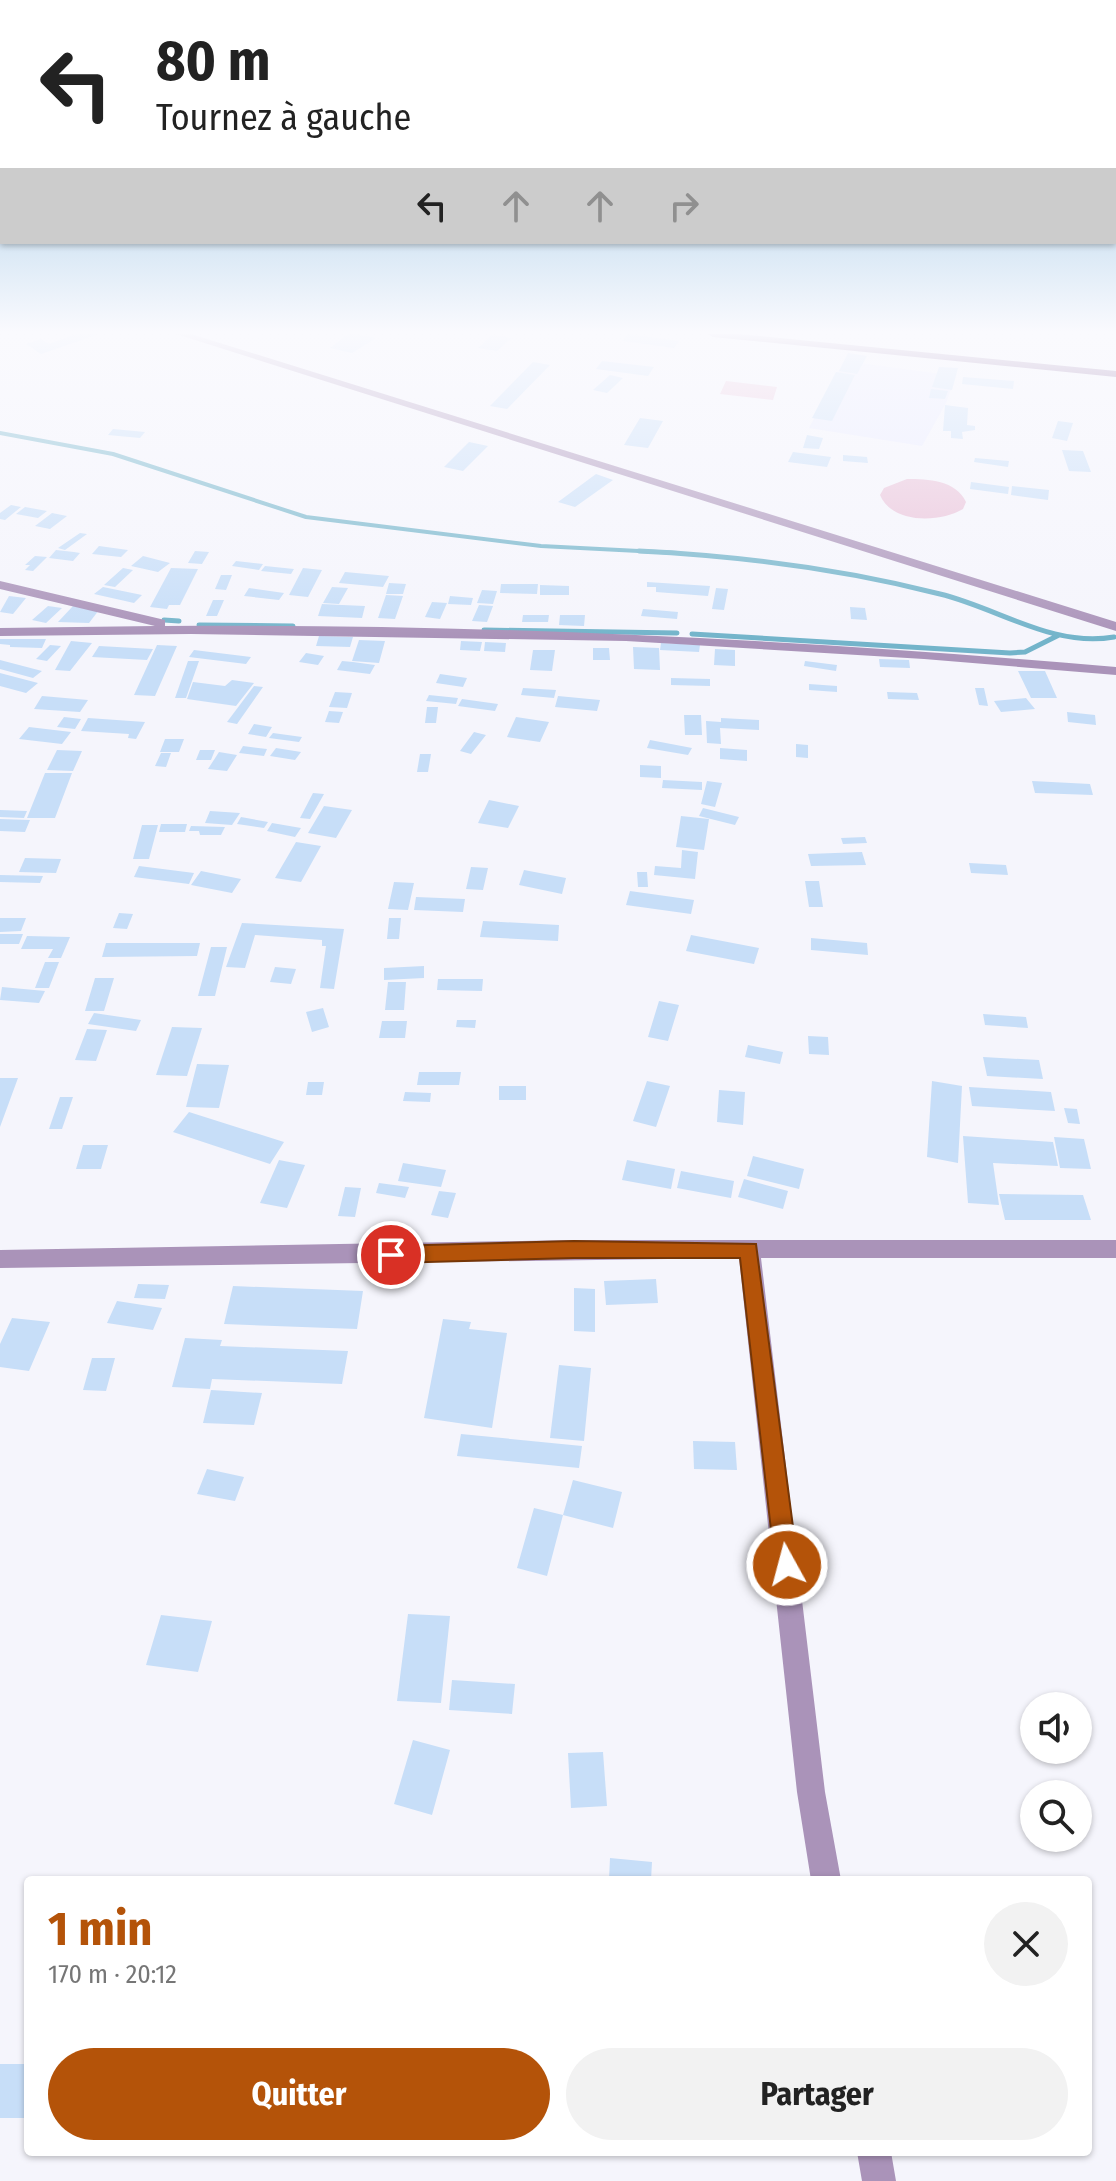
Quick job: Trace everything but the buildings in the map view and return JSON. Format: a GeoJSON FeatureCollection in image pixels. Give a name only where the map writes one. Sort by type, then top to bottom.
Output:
{"type":"FeatureCollection","features":[{"type":"Feature","properties":{"kind":"street"},"geometry":{"type":"LineString","coordinates":[[509,436],[1116,627]]}},
{"type":"Feature","properties":{"kind":"street"},"geometry":{"type":"LineString","coordinates":[[0,585],[191,630]]}},
{"type":"Feature","properties":{"kind":"street"},"geometry":{"type":"LineString","coordinates":[[0,632],[191,630],[640,638],[924,655],[1116,671]]}},
{"type":"Feature","properties":{"kind":"street"},"geometry":{"type":"LineString","coordinates":[[0,1259],[574,1249],[1116,1249]]}},
{"type":"Feature","properties":{"kind":"street"},"geometry":{"type":"LineString","coordinates":[[749,1250],[811,1792],[825,1876]]}},
{"type":"Feature","properties":{"kind":"street"},"geometry":{"type":"LineString","coordinates":[[875,2156],[879,2181]]}},
{"type":"Feature","properties":{"kind":"shaded area"},"geometry":{"type":"Polygon","coordinates":[[[858,436],[928,436],[922,446],[858,436]]]}},
{"type":"Feature","properties":{"kind":"shaded area"},"geometry":{"type":"Polygon","coordinates":[[[907,479],[932,480],[956,489],[966,502],[963,509],[930,518],[905,516],[895,511],[886,505],[880,495],[884,488],[907,479]]]}},
{"type":"Feature","properties":{"kind":"waterway"},"geometry":{"type":"LineString","coordinates":[[15,436],[113,454],[306,517],[541,546],[639,551]]}},
{"type":"Feature","properties":{"kind":"waterway"},"geometry":{"type":"LineString","coordinates":[[639,551],[678,553]]}},
{"type":"Feature","properties":{"kind":"waterway"},"geometry":{"type":"LineString","coordinates":[[639,551],[753,560],[866,577],[962,600],[1047,632],[1091,639],[1114,637]]}},
{"type":"Feature","properties":{"kind":"waterway"},"geometry":{"type":"LineString","coordinates":[[164,620],[179,621]]}},
{"type":"Feature","properties":{"kind":"waterway"},"geometry":{"type":"LineString","coordinates":[[199,625],[293,626]]}},
{"type":"Feature","properties":{"kind":"waterway"},"geometry":{"type":"LineString","coordinates":[[484,630],[677,633]]}},
{"type":"Feature","properties":{"kind":"waterway"},"geometry":{"type":"LineString","coordinates":[[692,634],[1010,653],[1025,652],[1059,635]]}},
{"type":"Feature","properties":{"kind":"route"},"geometry":{"type":"LineString","coordinates":[[391,1255],[574,1249],[749,1250],[787,1565]]}}]}
